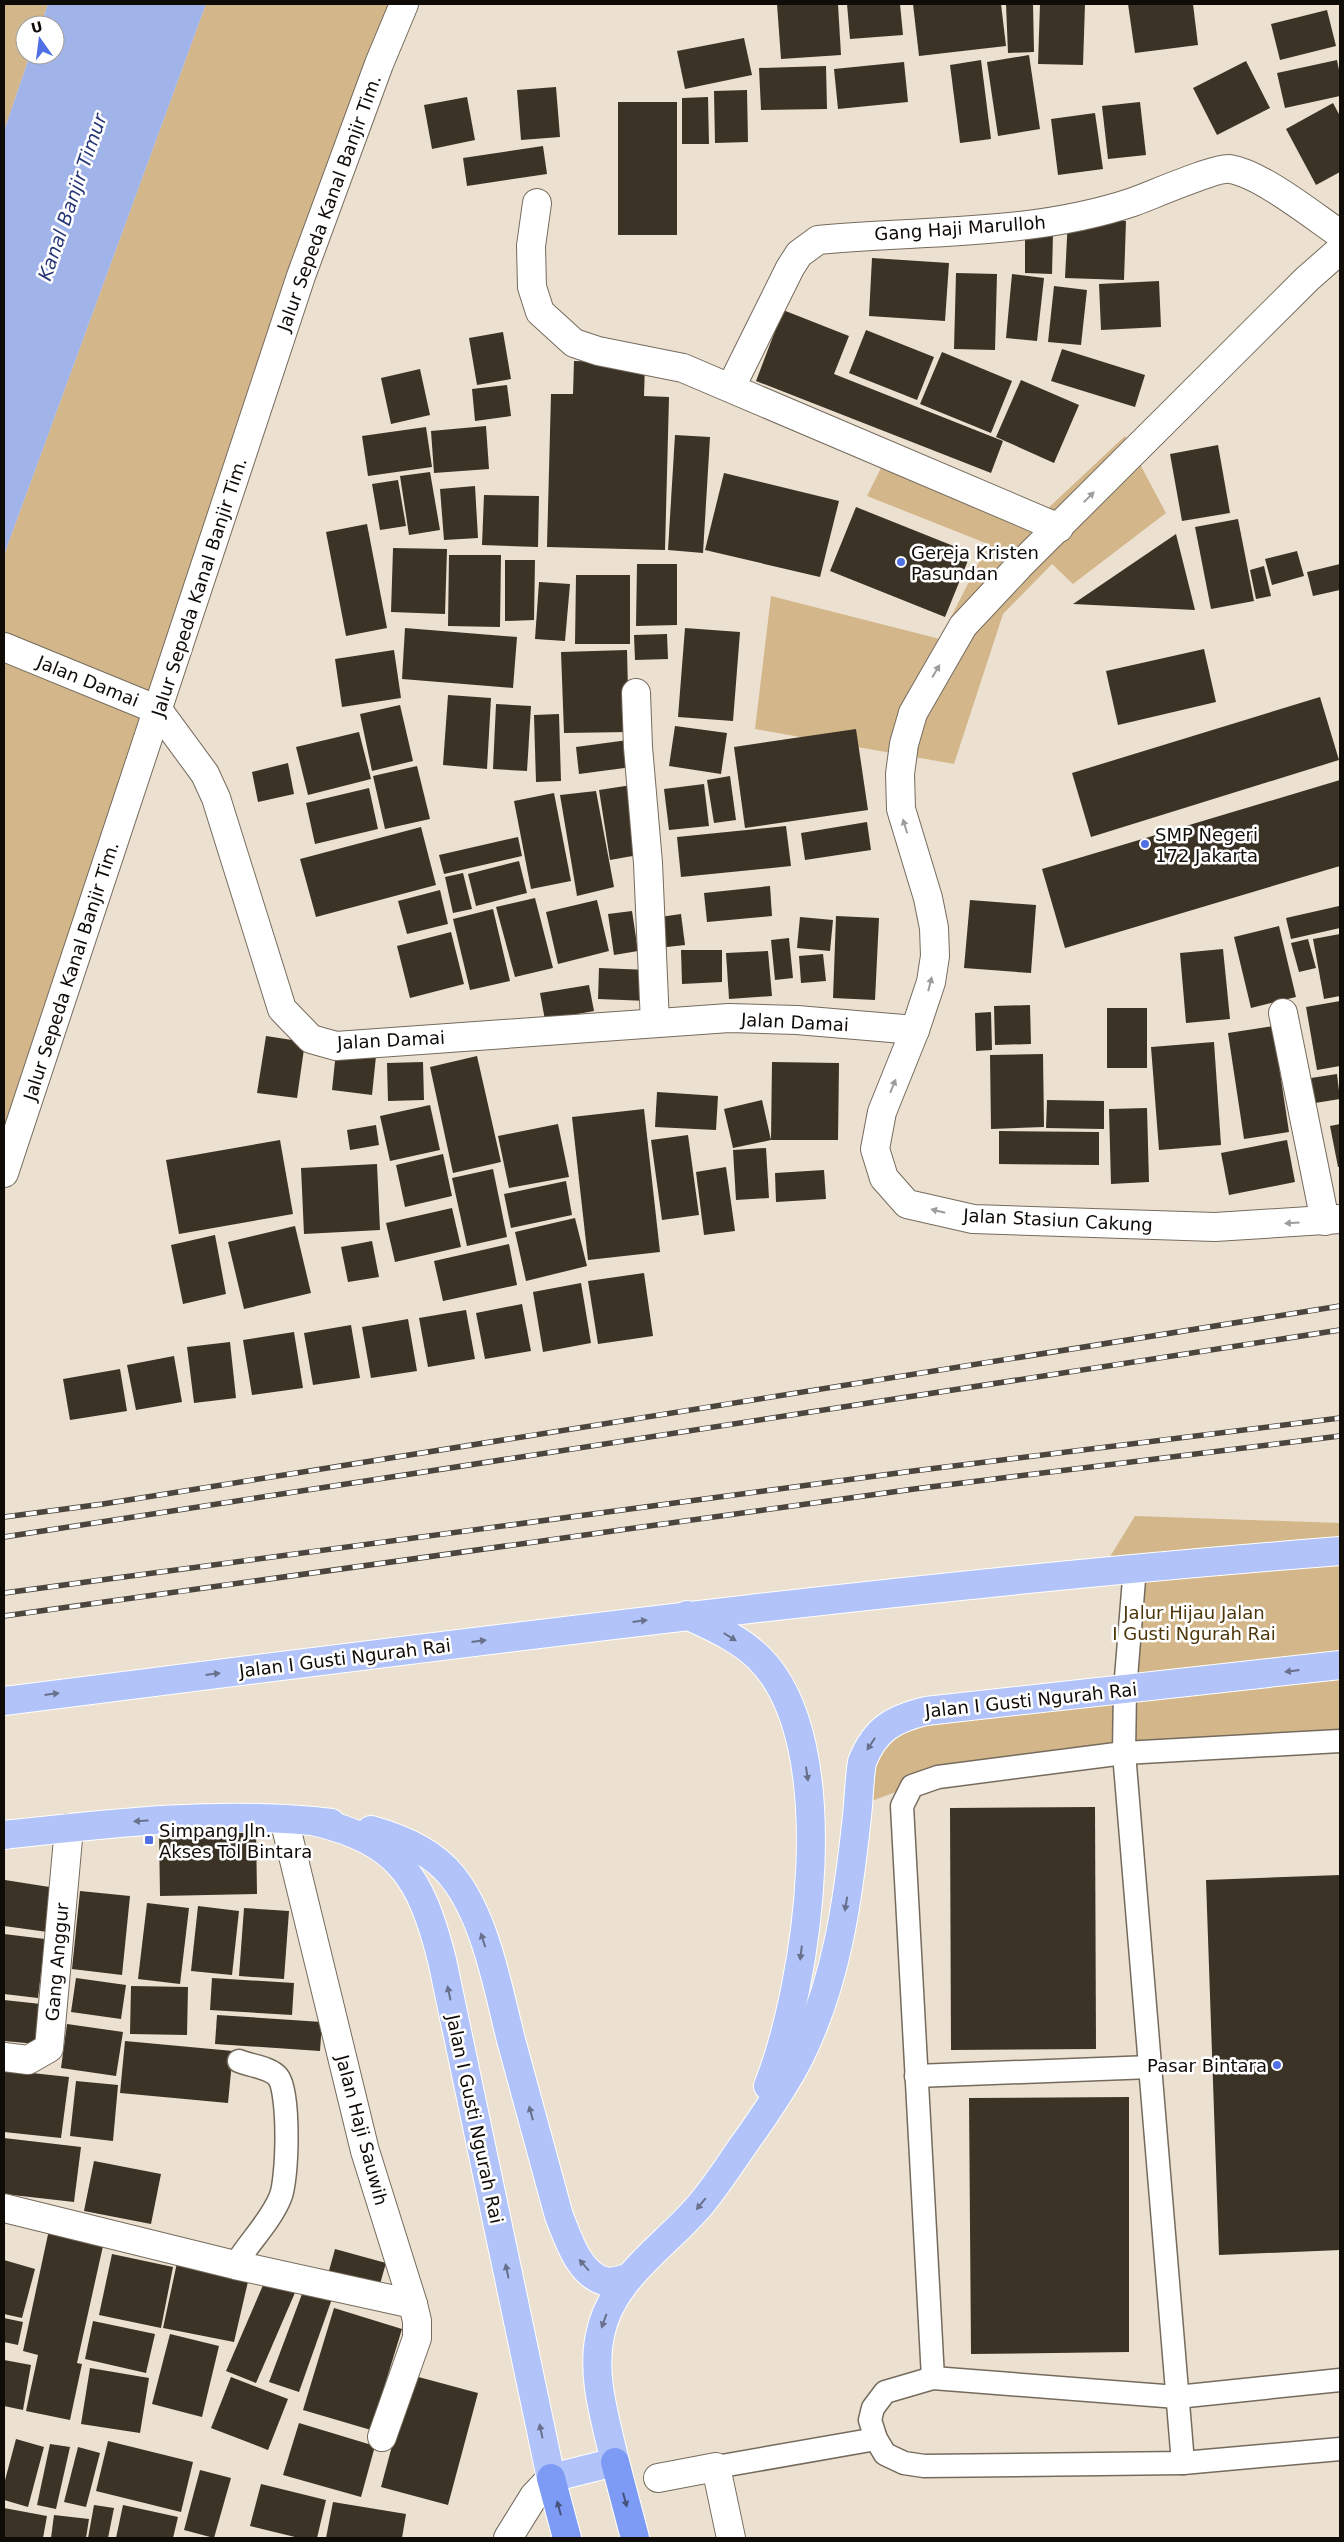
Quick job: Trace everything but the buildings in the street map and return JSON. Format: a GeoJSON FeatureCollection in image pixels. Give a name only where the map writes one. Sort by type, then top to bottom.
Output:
{"type":"FeatureCollection","features":[{"type":"Feature","properties":{"kind":"highway"},"geometry":{"type":"LineString","coordinates":[[615,2462],[635,2538]]}},
{"type":"Feature","properties":{"kind":"highway"},"geometry":{"type":"LineString","coordinates":[[550,2478],[567,2538]]}},
{"type":"Feature","properties":{"kind":"main road","name":"Jalan I Gusti Ngurah Rai"},"geometry":{"type":"LineString","coordinates":[[4,1700],[687,1615],[1135,1567],[1340,1551]]}},
{"type":"Feature","properties":{"kind":"main road","name":"Jalan I Gusti Ngurah Rai"},"geometry":{"type":"LineString","coordinates":[[687,1615],[730,1636],[759,1658],[780,1687],[795,1720],[805,1758],[812,1806],[805,1923],[798,1976],[788,2027],[765,2094],[720,2179]]}},
{"type":"Feature","properties":{"kind":"main road","name":"Jalan I Gusti Ngurah Rai"},"geometry":{"type":"LineString","coordinates":[[615,2462],[599,2388],[598,2350],[604,2320],[627,2278],[679,2228],[720,2179],[761,2120],[798,2060],[821,2005],[845,1910],[862,1762],[867,1749],[877,1734],[891,1722],[926,1711],[1340,1665]]}},
{"type":"Feature","properties":{"kind":"main road","name":"Jalan I Gusti Ngurah Rai"},"geometry":{"type":"LineString","coordinates":[[4,1834],[192,1818],[284,1819],[358,1827],[410,1845],[438,1862],[452,1875],[462,1890],[483,1938],[559,2216],[567,2236],[576,2255],[596,2277],[605,2282],[627,2278]]}},
{"type":"Feature","properties":{"kind":"main road","name":"Jalan I Gusti Ngurah Rai"},"geometry":{"type":"LineString","coordinates":[[313,1821],[352,1831],[380,1847],[405,1871],[416,1886],[430,1916],[442,1960],[550,2478]]}},
{"type":"Feature","properties":{"kind":"main road"},"geometry":{"type":"LineString","coordinates":[[550,2478],[615,2462]]}},
{"type":"Feature","properties":{"kind":"street","name":"Jalur Sepeda Kanal Banjir Tim."},"geometry":{"type":"LineString","coordinates":[[4,1173],[301,276],[404,4]]}},
{"type":"Feature","properties":{"kind":"street","name":"Gang Haji Marulloh"},"geometry":{"type":"LineString","coordinates":[[730,388],[790,268],[799,254],[818,240],[1042,224],[1130,203],[1205,175],[1229,169],[1256,178],[1340,234]]}},
{"type":"Feature","properties":{"kind":"street"},"geometry":{"type":"LineString","coordinates":[[537,203],[531,246],[532,287],[540,312],[574,343],[598,352],[683,368],[1059,528]]}},
{"type":"Feature","properties":{"kind":"street","name":"Jalan Stasiun Cakung"},"geometry":{"type":"LineString","coordinates":[[1332,1220],[1215,1226],[972,1220],[906,1204],[884,1178],[875,1149],[882,1112],[915,1030],[931,982],[934,946],[928,898],[900,809],[900,774],[904,744],[913,713],[963,626],[1300,286],[1340,250]]}},
{"type":"Feature","properties":{"kind":"street","name":"Jalan Damai"},"geometry":{"type":"LineString","coordinates":[[4,648],[115,691],[158,710],[205,774],[216,798],[282,1009],[296,1026],[311,1039],[336,1046],[729,1018],[796,1020],[915,1030]]}},
{"type":"Feature","properties":{"kind":"street"},"geometry":{"type":"LineString","coordinates":[[636,693],[638,747],[648,863],[655,1023]]}},
{"type":"Feature","properties":{"kind":"street"},"geometry":{"type":"LineString","coordinates":[[1283,1013],[1332,1220]]}},
{"type":"Feature","properties":{"kind":"street","name":"Jalan Haji Sauwih"},"geometry":{"type":"LineString","coordinates":[[284,1819],[365,2151],[417,2321],[417,2338],[382,2436]]}},
{"type":"Feature","properties":{"kind":"street","name":"Gang Anggur"},"geometry":{"type":"LineString","coordinates":[[4,2057],[28,2060],[49,2048],[69,1828]]}},
{"type":"Feature","properties":{"kind":"street"},"geometry":{"type":"LineString","coordinates":[[4,2208],[235,2265],[413,2304]]}},
{"type":"Feature","properties":{"kind":"street"},"geometry":{"type":"LineString","coordinates":[[658,2478],[716,2466],[731,2538]]}},
{"type":"Feature","properties":{"kind":"street"},"geometry":{"type":"LineString","coordinates":[[508,2538],[534,2496],[550,2478]]}},
{"type":"Feature","properties":{"kind":"lane"},"geometry":{"type":"LineString","coordinates":[[1135,1567],[1125,1690],[1124,1753],[1183,2463]]}},
{"type":"Feature","properties":{"kind":"lane"},"geometry":{"type":"LineString","coordinates":[[933,2378],[902,1806],[912,1786],[938,1778],[1124,1753],[1340,1741]]}},
{"type":"Feature","properties":{"kind":"lane"},"geometry":{"type":"LineString","coordinates":[[235,2265],[281,2197],[287,2128],[283,2090],[278,2076],[268,2070],[239,2061]]}},
{"type":"Feature","properties":{"kind":"lane"},"geometry":{"type":"LineString","coordinates":[[916,2076],[1151,2067]]}},
{"type":"Feature","properties":{"kind":"lane"},"geometry":{"type":"LineString","coordinates":[[1340,2380],[1177,2397],[933,2378],[885,2392],[873,2408],[870,2420],[876,2439],[885,2454],[904,2463],[924,2466],[1183,2463],[1340,2449]]}},
{"type":"Feature","properties":{"kind":"lane"},"geometry":{"type":"LineString","coordinates":[[716,2466],[876,2439]]}},
{"type":"Feature","properties":{"kind":"green space"},"geometry":{"type":"Polygon","coordinates":[[[4,4],[48,4],[44,15],[15,15],[15,65],[27,65],[4,131],[4,4]]]}},
{"type":"Feature","properties":{"kind":"green space"},"geometry":{"type":"Polygon","coordinates":[[[206,4],[404,4],[4,1171],[4,555],[206,4]]]}},
{"type":"Feature","properties":{"kind":"green space"},"geometry":{"type":"Polygon","coordinates":[[[1125,436],[1166,513],[1073,584],[1052,564],[1003,614],[954,764],[755,729],[771,596],[940,639],[988,544],[867,496],[883,464],[1045,511],[1125,436]]]}},
{"type":"Feature","properties":{"kind":"green space","name":"Jalur Hijau Jalan I Gusti Ngurah Rai"},"geometry":{"type":"Polygon","coordinates":[[[1135,1516],[1340,1523],[1340,1741],[912,1786],[858,1806],[891,1722],[1125,1690],[1135,1567],[1100,1573],[1135,1516]]]}},
{"type":"Feature","properties":{"kind":"water","name":"Kanal Banjir Timur"},"geometry":{"type":"Polygon","coordinates":[[[48,4],[206,4],[4,555],[4,131],[27,65],[65,65],[65,15],[44,15],[48,4]]]}},
{"type":"Feature","properties":{"kind":"railway"},"geometry":{"type":"LineString","coordinates":[[4,1517],[103,1504],[1340,1306]]}},
{"type":"Feature","properties":{"kind":"railway"},"geometry":{"type":"LineString","coordinates":[[4,1537],[1340,1330]]}},
{"type":"Feature","properties":{"kind":"railway"},"geometry":{"type":"LineString","coordinates":[[4,1593],[913,1471],[1340,1418]]}},
{"type":"Feature","properties":{"kind":"railway"},"geometry":{"type":"LineString","coordinates":[[4,1616],[914,1489],[1340,1436]]}},
{"type":"Feature","properties":{"kind":"place","name":"Gereja Kristen Pasundan"},"geometry":{"type":"Point","coordinates":[901,562]}},
{"type":"Feature","properties":{"kind":"place","name":"SMP Negeri 172 Jakarta"},"geometry":{"type":"Point","coordinates":[1145,844]}},
{"type":"Feature","properties":{"kind":"place","name":"Simpang Jln. Akses Tol Bintara"},"geometry":{"type":"Point","coordinates":[149,1840]}},
{"type":"Feature","properties":{"kind":"place","name":"Pasar Bintara"},"geometry":{"type":"Point","coordinates":[1277,2065]}}]}
